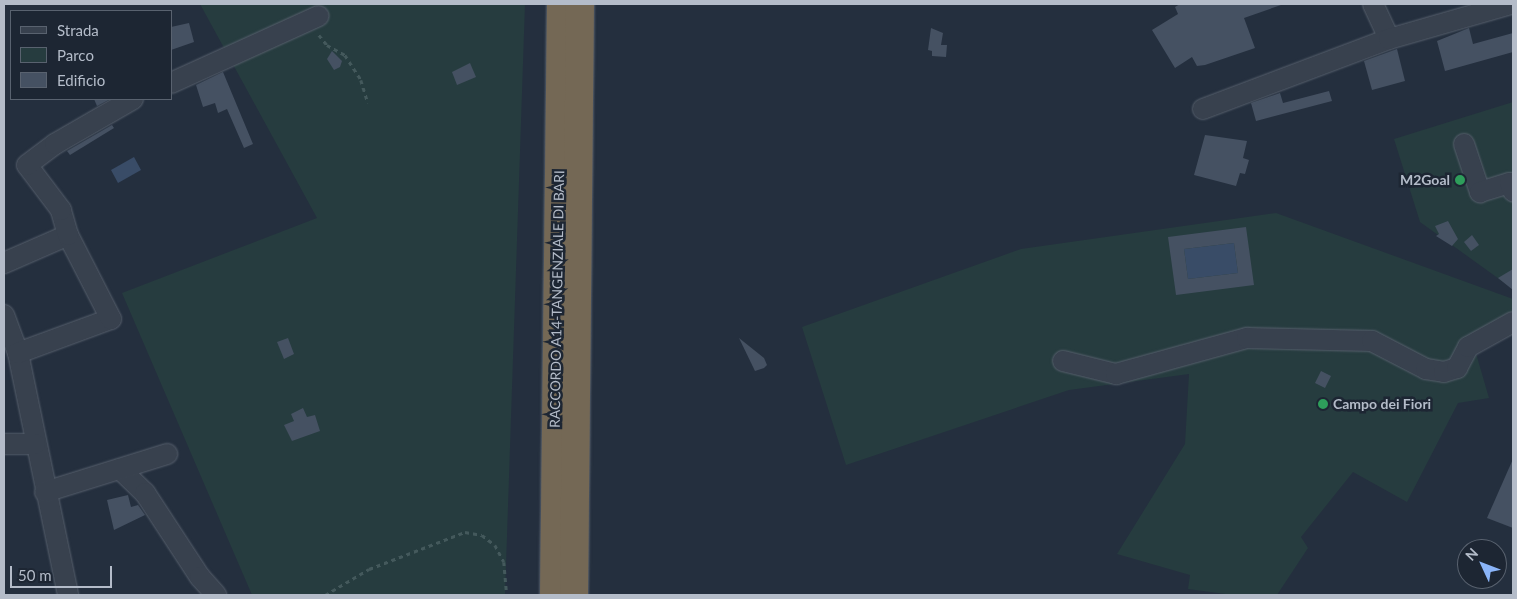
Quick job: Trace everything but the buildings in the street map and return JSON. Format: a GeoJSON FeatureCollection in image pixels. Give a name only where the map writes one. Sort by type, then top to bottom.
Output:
{"type":"FeatureCollection","features":[{"type":"Feature","properties":{"kind":"highway","name":"RACCORDO A14-TANGENZIALE DI BARI"},"geometry":{"type":"LineString","coordinates":[[554,595],[561,4]]}},
{"type":"Feature","properties":{"kind":"highway","name":"RACCORDO A14-TANGENZIALE DI BARI"},"geometry":{"type":"LineString","coordinates":[[574,595],[580,4]]}},
{"type":"Feature","properties":{"kind":"street"},"geometry":{"type":"LineString","coordinates":[[1374,4],[1389,39]]}},
{"type":"Feature","properties":{"kind":"street"},"geometry":{"type":"LineString","coordinates":[[1203,109],[1389,39],[1512,4]]}},
{"type":"Feature","properties":{"kind":"street"},"geometry":{"type":"LineString","coordinates":[[172,83],[316,19]]}},
{"type":"Feature","properties":{"kind":"street"},"geometry":{"type":"LineString","coordinates":[[18,353],[111,319],[68,235],[56,201],[27,166],[55,144],[131,100]]}},
{"type":"Feature","properties":{"kind":"street"},"geometry":{"type":"LineString","coordinates":[[1464,144],[1480,192],[1510,183],[1513,191]]}},
{"type":"Feature","properties":{"kind":"street"},"geometry":{"type":"LineString","coordinates":[[4,263],[68,235]]}},
{"type":"Feature","properties":{"kind":"street"},"geometry":{"type":"LineString","coordinates":[[4,315],[18,353],[35,444],[68,595]]}},
{"type":"Feature","properties":{"kind":"street"},"geometry":{"type":"LineString","coordinates":[[1063,360],[1116,374],[1247,338],[1372,340],[1426,369],[1444,372],[1457,368],[1468,346],[1513,322]]}},
{"type":"Feature","properties":{"kind":"street"},"geometry":{"type":"LineString","coordinates":[[4,444],[35,444]]}},
{"type":"Feature","properties":{"kind":"street"},"geometry":{"type":"LineString","coordinates":[[45,492],[167,454]]}},
{"type":"Feature","properties":{"kind":"street"},"geometry":{"type":"LineString","coordinates":[[120,469],[145,493],[200,577],[216,595]]}},
{"type":"Feature","properties":{"kind":"path"},"geometry":{"type":"LineString","coordinates":[[316,19],[327,45],[345,55],[361,80],[368,103]]}},
{"type":"Feature","properties":{"kind":"path"},"geometry":{"type":"LineString","coordinates":[[325,595],[369,569],[465,532],[482,536],[495,545],[504,562],[506,595]]}},
{"type":"Feature","properties":{"kind":"green space"},"geometry":{"type":"Polygon","coordinates":[[[200,4],[525,4],[505,595],[252,595],[122,293],[317,218],[200,4]]]}},
{"type":"Feature","properties":{"kind":"green space","name":"M2Goal"},"geometry":{"type":"Polygon","coordinates":[[[1513,102],[1513,289],[1420,222],[1394,139],[1513,102]]]}},
{"type":"Feature","properties":{"kind":"green space","name":"Campo dei Fiori"},"geometry":{"type":"Polygon","coordinates":[[[1276,213],[1513,299],[1513,329],[1475,350],[1489,398],[1458,403],[1407,502],[1353,472],[1301,537],[1308,548],[1277,595],[1233,595],[1188,589],[1190,575],[1117,554],[1185,444],[1189,374],[1069,390],[846,465],[802,327],[1021,249],[1276,213]]]}},
{"type":"Feature","properties":{"kind":"water"},"geometry":{"type":"Polygon","coordinates":[[[134,157],[141,170],[118,183],[111,170],[134,157]]]}},
{"type":"Feature","properties":{"kind":"water"},"geometry":{"type":"Polygon","coordinates":[[[1234,243],[1238,273],[1188,279],[1184,249],[1234,243]]]}},
{"type":"Feature","properties":{"kind":"place","name":"M2Goal"},"geometry":{"type":"Point","coordinates":[1460,180]}},
{"type":"Feature","properties":{"kind":"place","name":"Campo dei Fiori"},"geometry":{"type":"Point","coordinates":[1323,404]}}]}
